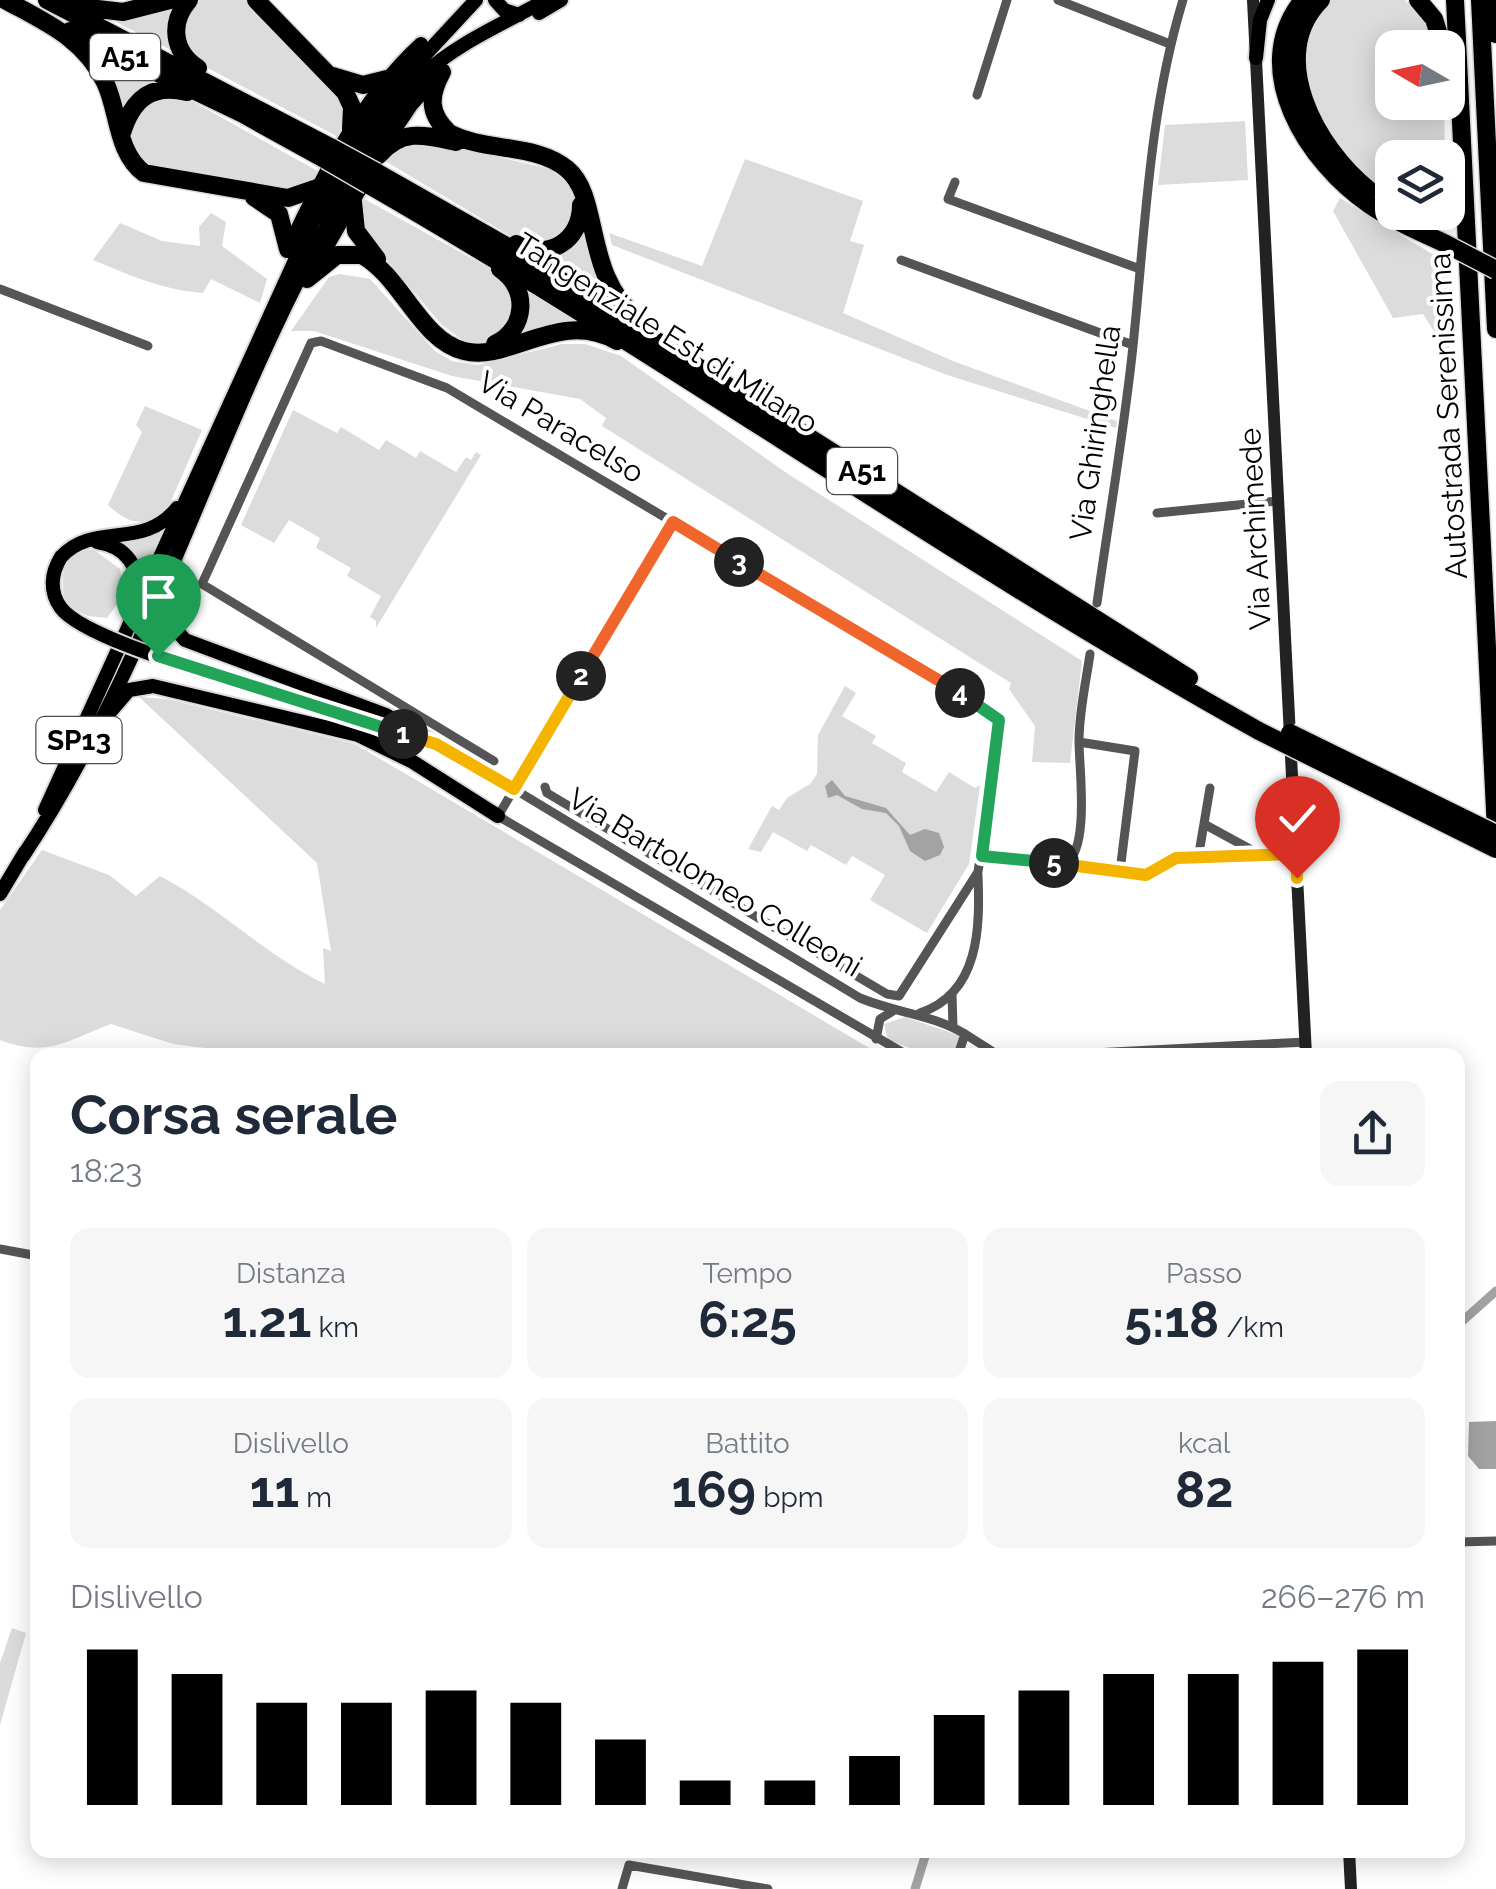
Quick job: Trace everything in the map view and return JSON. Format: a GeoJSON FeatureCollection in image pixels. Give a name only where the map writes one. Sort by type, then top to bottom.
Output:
{"type":"FeatureCollection","features":[{"type":"Feature","properties":{"kind":"highway","name":"Tangenziale Est di Milano"},"geometry":{"type":"LineString","coordinates":[[6,0],[241,106]]}},
{"type":"Feature","properties":{"kind":"highway"},"geometry":{"type":"LineString","coordinates":[[6,0],[76,41],[106,84],[132,162],[149,175],[292,198],[320,187]]}},
{"type":"Feature","properties":{"kind":"highway","name":"Tangenziale Est di Milano"},"geometry":{"type":"LineString","coordinates":[[51,0],[329,154],[375,170],[462,220],[690,371]]}},
{"type":"Feature","properties":{"kind":"highway"},"geometry":{"type":"LineString","coordinates":[[51,0],[114,12],[170,0]]}},
{"type":"Feature","properties":{"kind":"highway"},"geometry":{"type":"LineString","coordinates":[[189,0],[176,28],[182,55],[229,86],[241,106]]}},
{"type":"Feature","properties":{"kind":"highway"},"geometry":{"type":"LineString","coordinates":[[256,0],[332,76],[350,102],[351,129]]}},
{"type":"Feature","properties":{"kind":"highway"},"geometry":{"type":"LineString","coordinates":[[1303,0],[1285,32],[1280,65],[1304,135],[1324,164],[1358,196],[1496,257]]}},
{"type":"Feature","properties":{"kind":"highway"},"geometry":{"type":"LineString","coordinates":[[1321,0],[1305,22],[1297,48],[1306,102],[1342,164],[1375,191]]}},
{"type":"Feature","properties":{"kind":"highway"},"geometry":{"type":"LineString","coordinates":[[1418,0],[1437,30]]}},
{"type":"Feature","properties":{"kind":"highway","name":"Autostrada Serenissima"},"geometry":{"type":"LineString","coordinates":[[1454,0],[1496,832]]}},
{"type":"Feature","properties":{"kind":"highway","name":"Autostrada Serenissima"},"geometry":{"type":"LineString","coordinates":[[1480,0],[1496,329]]}},
{"type":"Feature","properties":{"kind":"highway"},"geometry":{"type":"LineString","coordinates":[[1494,0],[1496,34]]}},
{"type":"Feature","properties":{"kind":"highway"},"geometry":{"type":"LineString","coordinates":[[442,72],[432,99],[440,124],[455,136],[548,159],[570,171],[581,188],[598,262],[613,291],[631,314],[676,346],[690,371]]}},
{"type":"Feature","properties":{"kind":"highway"},"geometry":{"type":"LineString","coordinates":[[332,76],[363,86],[387,78]]}},
{"type":"Feature","properties":{"kind":"highway"},"geometry":{"type":"LineString","coordinates":[[122,134],[136,103],[163,89],[241,106]]}},
{"type":"Feature","properties":{"kind":"highway"},"geometry":{"type":"LineString","coordinates":[[1449,120],[1455,225],[1471,307]]}},
{"type":"Feature","properties":{"kind":"highway"},"geometry":{"type":"LineString","coordinates":[[375,170],[392,141],[416,134],[547,164],[569,177],[581,204],[580,222],[572,235],[544,250],[523,248],[479,223],[462,220]]}},
{"type":"Feature","properties":{"kind":"highway","name":"Tangenziale Est di Milano"},"geometry":{"type":"LineString","coordinates":[[375,170],[481,249],[690,371],[1261,725],[1496,849]]}},
{"type":"Feature","properties":{"kind":"highway"},"geometry":{"type":"LineString","coordinates":[[244,193],[277,210],[288,250]]}},
{"type":"Feature","properties":{"kind":"highway"},"geometry":{"type":"LineString","coordinates":[[353,202],[354,223],[368,250],[448,338],[476,348],[509,335],[521,306],[514,280],[481,249]]}},
{"type":"Feature","properties":{"kind":"highway"},"geometry":{"type":"LineString","coordinates":[[1434,230],[1496,270]]}},
{"type":"Feature","properties":{"kind":"highway"},"geometry":{"type":"LineString","coordinates":[[307,279],[328,258],[357,254],[372,261],[440,337],[462,350],[482,353],[547,333],[589,334],[610,338],[690,371]]}},
{"type":"Feature","properties":{"kind":"highway","name":"Tangenziale Est di Milano"},"geometry":{"type":"LineString","coordinates":[[1261,725],[1496,832]]}},
{"type":"Feature","properties":{"kind":"main road","name":"SP13"},"geometry":{"type":"LineString","coordinates":[[23,856],[305,238],[377,110],[476,0]]}},
{"type":"Feature","properties":{"kind":"main road"},"geometry":{"type":"LineString","coordinates":[[495,0],[504,10],[519,15]]}},
{"type":"Feature","properties":{"kind":"main road","name":"SP13"},"geometry":{"type":"LineString","coordinates":[[0,894],[72,781],[256,369],[345,191],[396,108],[444,58],[546,0]]}},
{"type":"Feature","properties":{"kind":"main road"},"geometry":{"type":"LineString","coordinates":[[256,369],[411,104],[442,72],[561,0]]}},
{"type":"Feature","properties":{"kind":"main road"},"geometry":{"type":"LineString","coordinates":[[1256,58],[1260,20],[1268,0]]}},
{"type":"Feature","properties":{"kind":"main road"},"geometry":{"type":"LineString","coordinates":[[256,341],[288,250],[351,129],[387,78],[421,44],[452,26]]}},
{"type":"Feature","properties":{"kind":"main road"},"geometry":{"type":"LineString","coordinates":[[190,491],[168,520],[152,531],[86,541],[61,557],[52,585],[57,602],[69,616],[158,656],[436,744]]}},
{"type":"Feature","properties":{"kind":"main road"},"geometry":{"type":"LineString","coordinates":[[86,541],[112,545],[131,560],[139,588],[131,622]]}},
{"type":"Feature","properties":{"kind":"main road"},"geometry":{"type":"LineString","coordinates":[[175,554],[162,607],[177,635],[381,713],[514,789]]}},
{"type":"Feature","properties":{"kind":"main road"},"geometry":{"type":"LineString","coordinates":[[72,781],[118,700],[134,688],[147,686],[350,733],[413,762],[498,816]]}},
{"type":"Feature","properties":{"kind":"main road"},"geometry":{"type":"LineString","coordinates":[[333,712],[386,739],[413,762]]}},
{"type":"Feature","properties":{"kind":"street"},"geometry":{"type":"LineString","coordinates":[[976,95],[1007,0]]}},
{"type":"Feature","properties":{"kind":"street"},"geometry":{"type":"LineString","coordinates":[[1058,0],[1170,44]]}},
{"type":"Feature","properties":{"kind":"street","name":"Via Ghiringhella"},"geometry":{"type":"LineString","coordinates":[[1097,603],[1170,44],[1183,0]]}},
{"type":"Feature","properties":{"kind":"street","name":"Via Archimede"},"geometry":{"type":"LineString","coordinates":[[1253,0],[1306,1048]]}},
{"type":"Feature","properties":{"kind":"street"},"geometry":{"type":"LineString","coordinates":[[954,182],[948,198],[1140,269]]}},
{"type":"Feature","properties":{"kind":"street"},"geometry":{"type":"LineString","coordinates":[[900,260],[1133,344]]}},
{"type":"Feature","properties":{"kind":"street"},"geometry":{"type":"LineString","coordinates":[[0,289],[148,346]]}},
{"type":"Feature","properties":{"kind":"street","name":"Via Paracelso"},"geometry":{"type":"LineString","coordinates":[[494,760],[202,584],[304,350],[321,341],[447,388],[991,711],[1000,732],[978,872],[899,996]]}},
{"type":"Feature","properties":{"kind":"street"},"geometry":{"type":"LineString","coordinates":[[1157,513],[1278,500]]}},
{"type":"Feature","properties":{"kind":"street"},"geometry":{"type":"LineString","coordinates":[[498,816],[673,522]]}},
{"type":"Feature","properties":{"kind":"street"},"geometry":{"type":"LineString","coordinates":[[1066,864],[1076,853],[1082,788],[1079,742],[1090,654]]}},
{"type":"Feature","properties":{"kind":"street"},"geometry":{"type":"LineString","coordinates":[[1079,742],[1135,751],[1120,871]]}},
{"type":"Feature","properties":{"kind":"street","name":"Via Bartolomeo Colleoni"},"geometry":{"type":"LineString","coordinates":[[545,787],[547,793],[888,994],[899,996]]}},
{"type":"Feature","properties":{"kind":"street"},"geometry":{"type":"LineString","coordinates":[[1198,859],[1210,788]]}},
{"type":"Feature","properties":{"kind":"street","name":"Via Bartolomeo Colleoni"},"geometry":{"type":"LineString","coordinates":[[514,789],[860,998],[893,1012],[920,1013],[953,1026],[987,1048]]}},
{"type":"Feature","properties":{"kind":"street","name":"Via Bartolomeo Colleoni"},"geometry":{"type":"LineString","coordinates":[[498,816],[893,1048]]}},
{"type":"Feature","properties":{"kind":"street"},"geometry":{"type":"LineString","coordinates":[[1204,824],[1262,856]]}},
{"type":"Feature","properties":{"kind":"street"},"geometry":{"type":"LineString","coordinates":[[982,856],[1146,875],[1176,858],[1296,854]]}},
{"type":"Feature","properties":{"kind":"street"},"geometry":{"type":"LineString","coordinates":[[920,1013],[937,1008],[953,992],[976,954],[978,872]]}},
{"type":"Feature","properties":{"kind":"street"},"geometry":{"type":"LineString","coordinates":[[953,992],[953,1026]]}},
{"type":"Feature","properties":{"kind":"street"},"geometry":{"type":"LineString","coordinates":[[876,1039],[880,1019],[893,1012]]}},
{"type":"Feature","properties":{"kind":"street"},"geometry":{"type":"LineString","coordinates":[[960,1048],[965,1034]]}},
{"type":"Feature","properties":{"kind":"street"},"geometry":{"type":"LineString","coordinates":[[0,1249],[30,1255]]}},
{"type":"Feature","properties":{"kind":"street"},"geometry":{"type":"LineString","coordinates":[[1465,1542],[1496,1541]]}},
{"type":"Feature","properties":{"kind":"street"},"geometry":{"type":"LineString","coordinates":[[1350,1858],[1352,1889]]}},
{"type":"Feature","properties":{"kind":"street"},"geometry":{"type":"LineString","coordinates":[[622,1889],[629,1865],[768,1889]]}},
{"type":"Feature","properties":{"kind":"shaded area"},"geometry":{"type":"Polygon","coordinates":[[[199,0],[247,0],[340,94],[348,118],[340,138],[200,64],[183,36],[188,8],[199,0]]]}},
{"type":"Feature","properties":{"kind":"shaded area"},"geometry":{"type":"Polygon","coordinates":[[[1331,0],[1405,0],[1429,27],[1430,30],[1375,30],[1375,120],[1444,120],[1445,140],[1375,140],[1375,188],[1348,164],[1315,108],[1307,77],[1306,48],[1313,21],[1331,0]]]}},
{"type":"Feature","properties":{"kind":"shaded area"},"geometry":{"type":"Polygon","coordinates":[[[175,4],[173,51],[106,17],[175,4]]]}},
{"type":"Feature","properties":{"kind":"shaded area"},"geometry":{"type":"Polygon","coordinates":[[[94,49],[162,85],[123,113],[94,49]]]}},
{"type":"Feature","properties":{"kind":"shaded area"},"geometry":{"type":"Polygon","coordinates":[[[154,96],[183,96],[321,173],[296,190],[155,169],[144,163],[130,134],[136,114],[154,96]]]}},
{"type":"Feature","properties":{"kind":"shaded area"},"geometry":{"type":"Polygon","coordinates":[[[1245,121],[1248,180],[1158,185],[1165,125],[1245,121]]]}},
{"type":"Feature","properties":{"kind":"shaded area"},"geometry":{"type":"Polygon","coordinates":[[[429,141],[550,169],[573,188],[576,215],[559,240],[522,243],[385,161],[393,147],[429,141]]]}},
{"type":"Feature","properties":{"kind":"shaded area"},"geometry":{"type":"Polygon","coordinates":[[[745,159],[863,201],[850,241],[864,245],[843,313],[953,361],[1117,421],[1116,428],[947,375],[612,245],[609,233],[702,266],[745,159]]]}},
{"type":"Feature","properties":{"kind":"shaded area"},"geometry":{"type":"Polygon","coordinates":[[[361,197],[507,278],[516,313],[492,342],[466,343],[442,325],[372,243],[360,217],[361,197]]]}},
{"type":"Feature","properties":{"kind":"shaded area"},"geometry":{"type":"Polygon","coordinates":[[[1340,198],[1375,219],[1375,230],[1393,230],[1447,263],[1450,356],[1423,314],[1393,318],[1333,211],[1340,198]]]}},
{"type":"Feature","properties":{"kind":"shaded area"},"geometry":{"type":"Polygon","coordinates":[[[211,213],[226,222],[222,246],[267,279],[260,303],[211,279],[203,293],[174,289],[93,260],[120,223],[162,241],[200,246],[199,227],[211,213]]]}},
{"type":"Feature","properties":{"kind":"shaded area"},"geometry":{"type":"Polygon","coordinates":[[[584,227],[606,296],[545,258],[584,227]]]}},
{"type":"Feature","properties":{"kind":"shaded area"},"geometry":{"type":"Polygon","coordinates":[[[340,274],[370,279],[435,351],[452,361],[478,365],[562,344],[585,344],[621,356],[788,474],[1082,661],[1070,763],[1032,762],[1035,726],[1009,689],[1011,683],[602,426],[606,418],[580,399],[452,376],[314,331],[291,331],[329,277],[340,274]]]}},
{"type":"Feature","properties":{"kind":"shaded area"},"geometry":{"type":"Polygon","coordinates":[[[526,288],[592,329],[522,334],[526,288]]]}},
{"type":"Feature","properties":{"kind":"shaded area"},"geometry":{"type":"Polygon","coordinates":[[[145,406],[202,430],[164,517],[140,522],[122,516],[108,505],[142,432],[136,425],[145,406]]]}},
{"type":"Feature","properties":{"kind":"shaded area"},"geometry":{"type":"Polygon","coordinates":[[[293,410],[337,433],[341,427],[379,450],[386,440],[416,458],[420,451],[456,472],[466,457],[471,460],[476,452],[481,455],[376,628],[376,621],[370,617],[381,596],[347,576],[351,568],[316,548],[320,538],[289,520],[274,543],[241,525],[293,410]]]}},
{"type":"Feature","properties":{"kind":"shaded area"},"geometry":{"type":"Polygon","coordinates":[[[169,526],[142,584],[115,540],[169,526]]]}},
{"type":"Feature","properties":{"kind":"shaded area"},"geometry":{"type":"Polygon","coordinates":[[[93,549],[120,569],[125,593],[107,618],[88,616],[66,605],[65,568],[74,556],[93,549]]]}},
{"type":"Feature","properties":{"kind":"shaded area"},"geometry":{"type":"Polygon","coordinates":[[[845,686],[856,693],[842,716],[876,736],[872,743],[906,763],[902,772],[936,792],[949,772],[975,788],[980,785],[969,864],[927,933],[870,900],[885,875],[852,856],[846,865],[811,845],[807,851],[773,832],[761,852],[748,849],[772,806],[779,810],[787,798],[810,784],[817,774],[818,735],[845,686]]]}},
{"type":"Feature","properties":{"kind":"shaded area"},"geometry":{"type":"Polygon","coordinates":[[[139,697],[167,699],[355,744],[869,1048],[205,1048],[173,1044],[111,1024],[44,1047],[0,1040],[0,910],[42,850],[109,875],[136,896],[160,876],[282,960],[325,984],[323,948],[331,951],[317,863],[139,697]]]}},
{"type":"Feature","properties":{"kind":"shaded area"},"geometry":{"type":"Polygon","coordinates":[[[832,780],[845,796],[886,808],[910,835],[925,829],[939,833],[944,847],[940,855],[925,861],[910,851],[899,826],[886,813],[862,809],[837,795],[828,798],[825,786],[832,780]]]}},
{"type":"Feature","properties":{"kind":"shaded area"},"geometry":{"type":"Polygon","coordinates":[[[905,1017],[958,1035],[961,1041],[958,1048],[910,1048],[888,1040],[884,1024],[905,1017]]]}},
{"type":"Feature","properties":{"kind":"shaded area"},"geometry":{"type":"Polygon","coordinates":[[[1496,1421],[1496,1469],[1479,1469],[1468,1456],[1469,1422],[1496,1421]]]}},
{"type":"Feature","properties":{"kind":"shaded area"},"geometry":{"type":"Polygon","coordinates":[[[12,1628],[26,1633],[0,1725],[0,1663],[12,1628]]]}},
{"type":"Feature","properties":{"kind":"waterway"},"geometry":{"type":"LineString","coordinates":[[1465,1319],[1496,1291]]}},
{"type":"Feature","properties":{"kind":"waterway"},"geometry":{"type":"LineString","coordinates":[[915,1889],[925,1858]]}},
{"type":"Feature","properties":{"kind":"route"},"geometry":{"type":"LineString","coordinates":[[158,656],[436,744],[514,789],[673,522],[991,711],[999,720],[1000,732],[982,856],[1146,875],[1156,873],[1176,858],[1296,854],[1297,878]]}}]}
